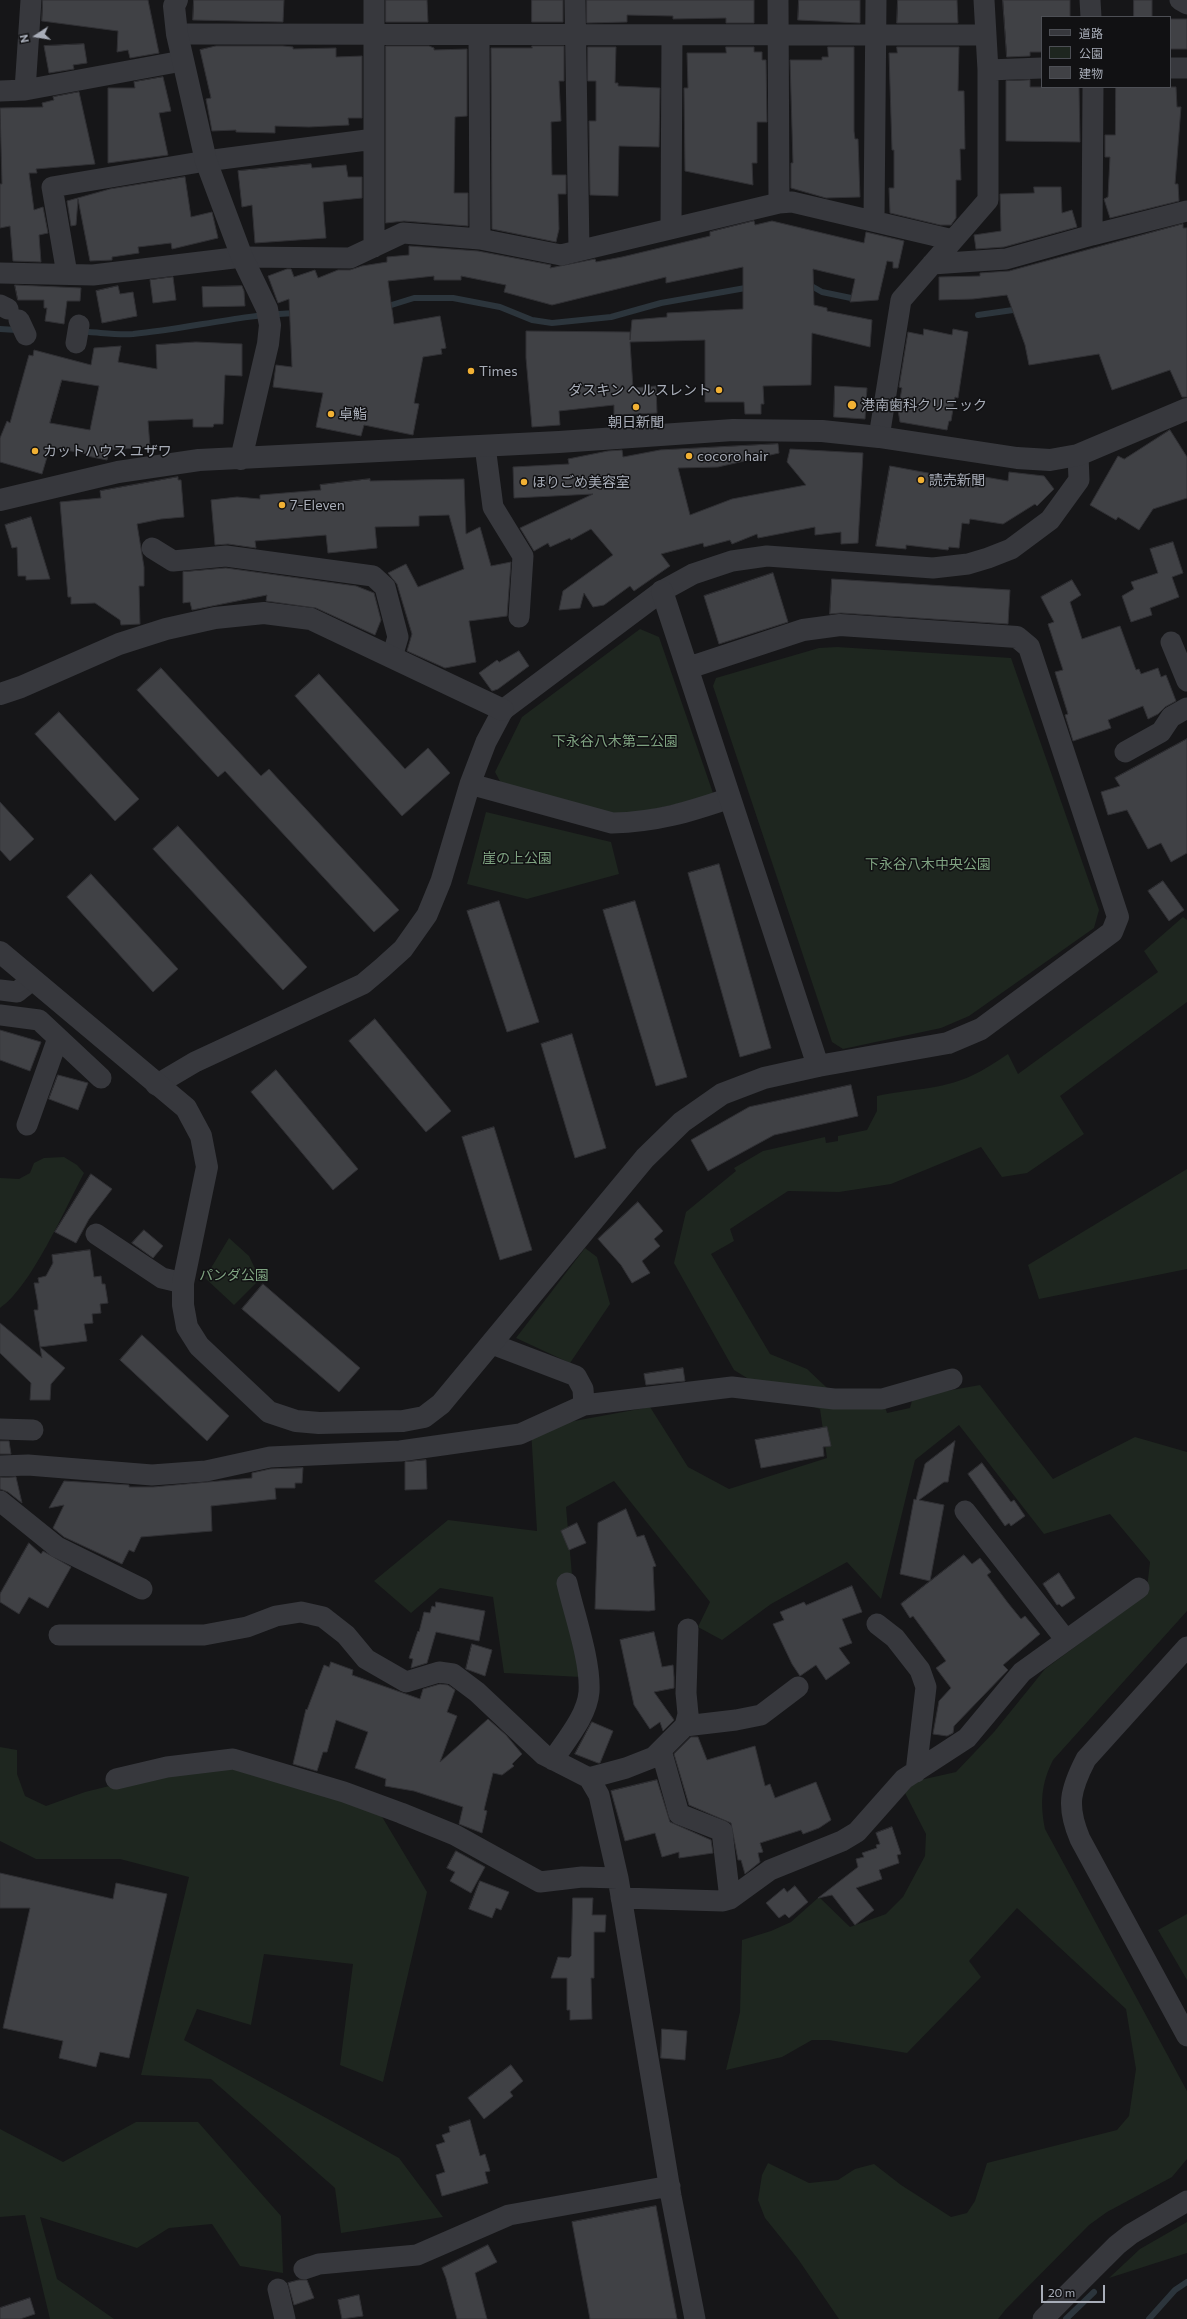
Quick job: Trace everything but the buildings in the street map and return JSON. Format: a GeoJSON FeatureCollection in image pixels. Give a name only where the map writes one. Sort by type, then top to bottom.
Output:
{"type":"FeatureCollection","features":[{"type":"Feature","properties":{"kind":"street"},"geometry":{"type":"LineString","coordinates":[[25,90],[30,0]]}},
{"type":"Feature","properties":{"kind":"street"},"geometry":{"type":"LineString","coordinates":[[374,0],[374,248]]}},
{"type":"Feature","properties":{"kind":"street"},"geometry":{"type":"LineString","coordinates":[[575,0],[579,249]]}},
{"type":"Feature","properties":{"kind":"street"},"geometry":{"type":"LineString","coordinates":[[778,0],[779,203]]}},
{"type":"Feature","properties":{"kind":"street"},"geometry":{"type":"LineString","coordinates":[[874,221],[876,0]]}},
{"type":"Feature","properties":{"kind":"street"},"geometry":{"type":"LineString","coordinates":[[879,437],[901,300],[988,200],[988,70],[984,0]]}},
{"type":"Feature","properties":{"kind":"street"},"geometry":{"type":"LineString","coordinates":[[1090,0],[1091,16]]}},
{"type":"Feature","properties":{"kind":"street"},"geometry":{"type":"LineString","coordinates":[[1180,0],[1187,4]]}},
{"type":"Feature","properties":{"kind":"street"},"geometry":{"type":"LineString","coordinates":[[173,2],[176,34],[206,161],[242,257],[268,317],[268,344],[241,459]]}},
{"type":"Feature","properties":{"kind":"street"},"geometry":{"type":"LineString","coordinates":[[176,34],[986,35]]}},
{"type":"Feature","properties":{"kind":"street"},"geometry":{"type":"LineString","coordinates":[[480,35],[480,239]]}},
{"type":"Feature","properties":{"kind":"street"},"geometry":{"type":"LineString","coordinates":[[671,228],[672,35]]}},
{"type":"Feature","properties":{"kind":"street"},"geometry":{"type":"LineString","coordinates":[[0,91],[25,90],[182,61]]}},
{"type":"Feature","properties":{"kind":"street"},"geometry":{"type":"LineString","coordinates":[[988,70],[1041,68]]}},
{"type":"Feature","properties":{"kind":"street"},"geometry":{"type":"LineString","coordinates":[[1171,68],[1187,68]]}},
{"type":"Feature","properties":{"kind":"street"},"geometry":{"type":"LineString","coordinates":[[1092,235],[1093,88]]}},
{"type":"Feature","properties":{"kind":"street"},"geometry":{"type":"LineString","coordinates":[[68,274],[52,187],[206,161],[374,139]]}},
{"type":"Feature","properties":{"kind":"street"},"geometry":{"type":"LineString","coordinates":[[0,273],[92,275],[242,257],[350,258],[403,233],[480,239],[561,255],[579,249],[779,203],[792,202],[953,240]]}},
{"type":"Feature","properties":{"kind":"street"},"geometry":{"type":"LineString","coordinates":[[932,264],[1006,259],[1187,211]]}},
{"type":"Feature","properties":{"kind":"street"},"geometry":{"type":"LineString","coordinates":[[0,500],[118,472],[199,460],[485,446],[733,430],[793,430],[879,437],[1017,458],[1050,460],[1078,455],[1186,412]]}},
{"type":"Feature","properties":{"kind":"street"},"geometry":{"type":"LineString","coordinates":[[485,446],[493,507],[523,556],[519,617]]}},
{"type":"Feature","properties":{"kind":"street"},"geometry":{"type":"LineString","coordinates":[[156,1085],[196,1062],[363,984],[403,949],[427,915],[441,881],[470,784],[486,742],[503,710],[662,591],[693,574],[732,561],[749,558],[775,557],[933,568],[968,564],[988,558],[1011,549],[1050,520],[1079,480],[1078,455]]}},
{"type":"Feature","properties":{"kind":"street"},"geometry":{"type":"LineString","coordinates":[[152,548],[173,561],[226,556],[373,576],[385,587],[398,637],[392,657]]}},
{"type":"Feature","properties":{"kind":"street"},"geometry":{"type":"LineString","coordinates":[[662,591],[818,1066]]}},
{"type":"Feature","properties":{"kind":"street"},"geometry":{"type":"LineString","coordinates":[[0,694],[119,644],[166,629],[215,618],[264,613],[311,619],[503,710]]}},
{"type":"Feature","properties":{"kind":"street"},"geometry":{"type":"LineString","coordinates":[[0,952],[156,1085],[186,1108],[201,1136],[206,1167],[183,1283],[183,1305],[188,1328],[199,1346],[269,1412],[296,1421],[319,1423],[403,1421],[424,1417],[441,1404],[645,1158],[682,1122],[722,1094],[764,1078],[818,1066],[948,1043],[981,1029],[1112,932],[1118,917],[1032,654],[1029,647],[1017,637],[840,625],[803,630],[688,668]]}},
{"type":"Feature","properties":{"kind":"street"},"geometry":{"type":"LineString","coordinates":[[1171,642],[1187,681]]}},
{"type":"Feature","properties":{"kind":"street"},"geometry":{"type":"LineString","coordinates":[[1125,752],[1162,732],[1171,717],[1187,708]]}},
{"type":"Feature","properties":{"kind":"street"},"geometry":{"type":"LineString","coordinates":[[470,784],[612,822],[636,822],[680,815],[730,798]]}},
{"type":"Feature","properties":{"kind":"street"},"geometry":{"type":"LineString","coordinates":[[0,990],[17,992],[32,980]]}},
{"type":"Feature","properties":{"kind":"street"},"geometry":{"type":"LineString","coordinates":[[0,1015],[39,1020],[101,1078]]}},
{"type":"Feature","properties":{"kind":"street"},"geometry":{"type":"LineString","coordinates":[[27,1125],[58,1038]]}},
{"type":"Feature","properties":{"kind":"street"},"geometry":{"type":"LineString","coordinates":[[96,1234],[162,1278],[183,1283]]}},
{"type":"Feature","properties":{"kind":"street"},"geometry":{"type":"LineString","coordinates":[[492,1344],[576,1376],[583,1389],[584,1405]]}},
{"type":"Feature","properties":{"kind":"street"},"geometry":{"type":"LineString","coordinates":[[0,1466],[28,1465],[152,1475],[206,1471],[270,1457],[400,1451],[520,1434],[584,1405],[732,1387],[834,1399],[882,1399],[952,1379]]}},
{"type":"Feature","properties":{"kind":"street"},"geometry":{"type":"LineString","coordinates":[[0,1429],[33,1430]]}},
{"type":"Feature","properties":{"kind":"street"},"geometry":{"type":"LineString","coordinates":[[0,1501],[57,1547],[142,1589]]}},
{"type":"Feature","properties":{"kind":"street"},"geometry":{"type":"LineString","coordinates":[[964,1511],[1066,1640]]}},
{"type":"Feature","properties":{"kind":"street"},"geometry":{"type":"LineString","coordinates":[[553,1760],[580,1718],[589,1693],[586,1665],[567,1583]]}},
{"type":"Feature","properties":{"kind":"street"},"geometry":{"type":"LineString","coordinates":[[621,1898],[723,1901],[730,1899],[770,1870],[842,1841],[858,1832],[904,1779],[967,1738],[1022,1672],[1139,1588]]}},
{"type":"Feature","properties":{"kind":"street"},"geometry":{"type":"LineString","coordinates":[[60,1635],[204,1635],[247,1626],[276,1616],[301,1612],[323,1617],[346,1634],[366,1659],[406,1682],[439,1672],[453,1674],[477,1692],[544,1755],[590,1778],[599,1795],[618,1878],[670,2186],[695,2319]]}},
{"type":"Feature","properties":{"kind":"street"},"geometry":{"type":"LineString","coordinates":[[877,1624],[894,1638],[920,1670],[926,1687],[916,1772]]}},
{"type":"Feature","properties":{"kind":"street"},"geometry":{"type":"LineString","coordinates":[[590,1778],[626,1768],[654,1757],[686,1726],[688,1714],[688,1629]]}},
{"type":"Feature","properties":{"kind":"street"},"geometry":{"type":"LineString","coordinates":[[1187,1647],[1086,1759],[1077,1778],[1070,1800],[1073,1821],[1080,1839],[1187,2036]]}},
{"type":"Feature","properties":{"kind":"street"},"geometry":{"type":"LineString","coordinates":[[686,1726],[736,1720],[761,1715],[798,1687]]}},
{"type":"Feature","properties":{"kind":"street"},"geometry":{"type":"LineString","coordinates":[[661,1750],[679,1814],[722,1831],[730,1899]]}},
{"type":"Feature","properties":{"kind":"street"},"geometry":{"type":"LineString","coordinates":[[116,1779],[168,1767],[233,1760],[344,1792],[408,1816],[455,1835],[540,1882],[582,1877],[618,1878]]}},
{"type":"Feature","properties":{"kind":"street"},"geometry":{"type":"LineString","coordinates":[[304,2269],[319,2264],[418,2256],[509,2215],[670,2186]]}},
{"type":"Feature","properties":{"kind":"street"},"geometry":{"type":"LineString","coordinates":[[1043,2319],[1122,2241],[1187,2201]]}},
{"type":"Feature","properties":{"kind":"street"},"geometry":{"type":"LineString","coordinates":[[278,2289],[285,2319]]}},
{"type":"Feature","properties":{"kind":"green space","name":"下永谷八木第二公園"},"geometry":{"type":"Polygon","coordinates":[[[640,629],[659,637],[714,796],[612,818],[503,787],[495,772],[522,717],[640,629]]]}},
{"type":"Feature","properties":{"kind":"green space","name":"下永谷八木中央公園"},"geometry":{"type":"Polygon","coordinates":[[[837,647],[1011,658],[1099,910],[1094,928],[969,1016],[941,1028],[843,1049],[832,1042],[713,686],[716,678],[819,648],[837,647]]]}},
{"type":"Feature","properties":{"kind":"green space","name":"崖の上公園"},"geometry":{"type":"Polygon","coordinates":[[[486,812],[611,842],[619,874],[527,899],[467,884],[486,812]]]}},
{"type":"Feature","properties":{"kind":"green space"},"geometry":{"type":"Polygon","coordinates":[[[1183,917],[1187,920],[1187,1002],[1060,1096],[1084,1134],[1027,1173],[1002,1177],[981,1147],[891,1184],[839,1192],[788,1191],[730,1229],[734,1241],[711,1254],[770,1354],[807,1369],[843,1403],[884,1404],[887,1413],[910,1408],[913,1397],[980,1385],[1053,1479],[1135,1437],[1187,1452],[1187,1611],[1053,1760],[1044,1786],[1042,1811],[1045,1829],[1187,2091],[1187,2159],[1172,2177],[1107,2212],[1089,2225],[1006,2309],[998,2319],[839,2319],[798,2259],[765,2218],[758,2200],[762,2175],[768,2163],[809,2183],[838,2180],[855,2169],[874,2164],[901,2185],[951,2217],[967,2213],[975,2201],[987,2163],[1117,2130],[1129,2116],[1136,2069],[1126,2009],[1017,1908],[969,1961],[981,1977],[907,2053],[829,2040],[812,2040],[782,2057],[726,2070],[740,2012],[742,1940],[771,1931],[791,1922],[819,1897],[850,1927],[886,1914],[903,1897],[925,1856],[926,1834],[905,1793],[916,1781],[956,1772],[994,1732],[1045,1669],[1114,1618],[1147,1588],[1150,1562],[1110,1514],[1044,1534],[959,1425],[915,1460],[881,1599],[847,1562],[771,1604],[722,1640],[698,1627],[710,1602],[614,1481],[566,1507],[581,1677],[504,1673],[493,1597],[440,1588],[411,1613],[374,1581],[448,1520],[537,1531],[531,1429],[650,1407],[688,1467],[729,1489],[827,1458],[820,1409],[773,1394],[734,1370],[674,1263],[686,1212],[736,1171],[734,1168],[763,1151],[825,1137],[826,1143],[838,1141],[838,1136],[867,1130],[877,1111],[877,1096],[936,1087],[960,1081],[981,1071],[1008,1054],[1018,1074],[1158,972],[1144,951],[1183,917]]]}},
{"type":"Feature","properties":{"kind":"green space"},"geometry":{"type":"Polygon","coordinates":[[[64,1157],[77,1165],[84,1173],[35,1266],[12,1298],[0,1308],[0,1178],[19,1179],[30,1173],[34,1163],[44,1158],[64,1157]]]}},
{"type":"Feature","properties":{"kind":"green space"},"geometry":{"type":"Polygon","coordinates":[[[1187,1169],[1187,1269],[1039,1299],[1028,1265],[1187,1169]]]}},
{"type":"Feature","properties":{"kind":"green space","name":"パンダ公園"},"geometry":{"type":"Polygon","coordinates":[[[229,1238],[249,1256],[260,1279],[234,1305],[205,1278],[229,1238]]]}},
{"type":"Feature","properties":{"kind":"green space"},"geometry":{"type":"Polygon","coordinates":[[[585,1248],[597,1257],[610,1304],[570,1363],[516,1338],[585,1248]]]}},
{"type":"Feature","properties":{"kind":"green space"},"geometry":{"type":"Polygon","coordinates":[[[0,1747],[17,1750],[17,1774],[25,1796],[46,1806],[85,1792],[166,1772],[233,1766],[378,1810],[427,1892],[383,2082],[340,2065],[353,1964],[264,1954],[251,2025],[197,2009],[184,2040],[399,2158],[443,2217],[341,2233],[335,2188],[211,2079],[141,2075],[189,1877],[120,1859],[36,1859],[0,1841],[0,1747]]]}},
{"type":"Feature","properties":{"kind":"green space"},"geometry":{"type":"Polygon","coordinates":[[[1187,1914],[1187,1980],[1158,1930],[1187,1914]]]}},
{"type":"Feature","properties":{"kind":"green space"},"geometry":{"type":"Polygon","coordinates":[[[136,2122],[198,2122],[281,2216],[283,2273],[240,2266],[212,2224],[169,2228],[137,2248],[40,2217],[57,2279],[114,2319],[50,2319],[25,2215],[0,2217],[0,2129],[63,2162],[136,2122]]]}},
{"type":"Feature","properties":{"kind":"green space"},"geometry":{"type":"Polygon","coordinates":[[[1187,2222],[1187,2253],[1109,2278],[1140,2249],[1187,2222]]]}},
{"type":"Feature","properties":{"kind":"waterway"},"geometry":{"type":"LineString","coordinates":[[808,284],[822,292],[851,298]]}},
{"type":"Feature","properties":{"kind":"waterway"},"geometry":{"type":"LineString","coordinates":[[385,307],[414,298],[453,298],[500,307],[532,320],[552,323],[611,317],[661,303],[751,287]]}},
{"type":"Feature","properties":{"kind":"waterway"},"geometry":{"type":"LineString","coordinates":[[978,315],[1020,309]]}},
{"type":"Feature","properties":{"kind":"waterway"},"geometry":{"type":"LineString","coordinates":[[89,332],[133,334],[256,316],[298,313]]}},
{"type":"Feature","properties":{"kind":"waterway"},"geometry":{"type":"LineString","coordinates":[[0,329],[17,330]]}},
{"type":"Feature","properties":{"kind":"waterway"},"geometry":{"type":"LineString","coordinates":[[1149,2319],[1175,2290],[1187,2282]]}},
{"type":"Feature","properties":{"kind":"waterway"},"geometry":{"type":"LineString","coordinates":[[1066,2319],[1094,2292]]}},
{"type":"Feature","properties":{"kind":"place","name":"Times"},"geometry":{"type":"Point","coordinates":[471,371]}},
{"type":"Feature","properties":{"kind":"place","name":"ダスキン ヘルスレント"},"geometry":{"type":"Point","coordinates":[719,390]}},
{"type":"Feature","properties":{"kind":"place","name":"港南歯科クリニック"},"geometry":{"type":"Point","coordinates":[852,405]}},
{"type":"Feature","properties":{"kind":"place","name":"朝日新聞"},"geometry":{"type":"Point","coordinates":[636,407]}},
{"type":"Feature","properties":{"kind":"place","name":"卓鮨"},"geometry":{"type":"Point","coordinates":[331,414]}},
{"type":"Feature","properties":{"kind":"place","name":"カットハウス ユザワ"},"geometry":{"type":"Point","coordinates":[35,451]}},
{"type":"Feature","properties":{"kind":"place","name":"cocoro hair"},"geometry":{"type":"Point","coordinates":[689,456]}},
{"type":"Feature","properties":{"kind":"place","name":"読売新聞"},"geometry":{"type":"Point","coordinates":[921,480]}},
{"type":"Feature","properties":{"kind":"place","name":"ほりごめ美容室"},"geometry":{"type":"Point","coordinates":[524,482]}},
{"type":"Feature","properties":{"kind":"place","name":"7-Eleven"},"geometry":{"type":"Point","coordinates":[282,505]}}]}
